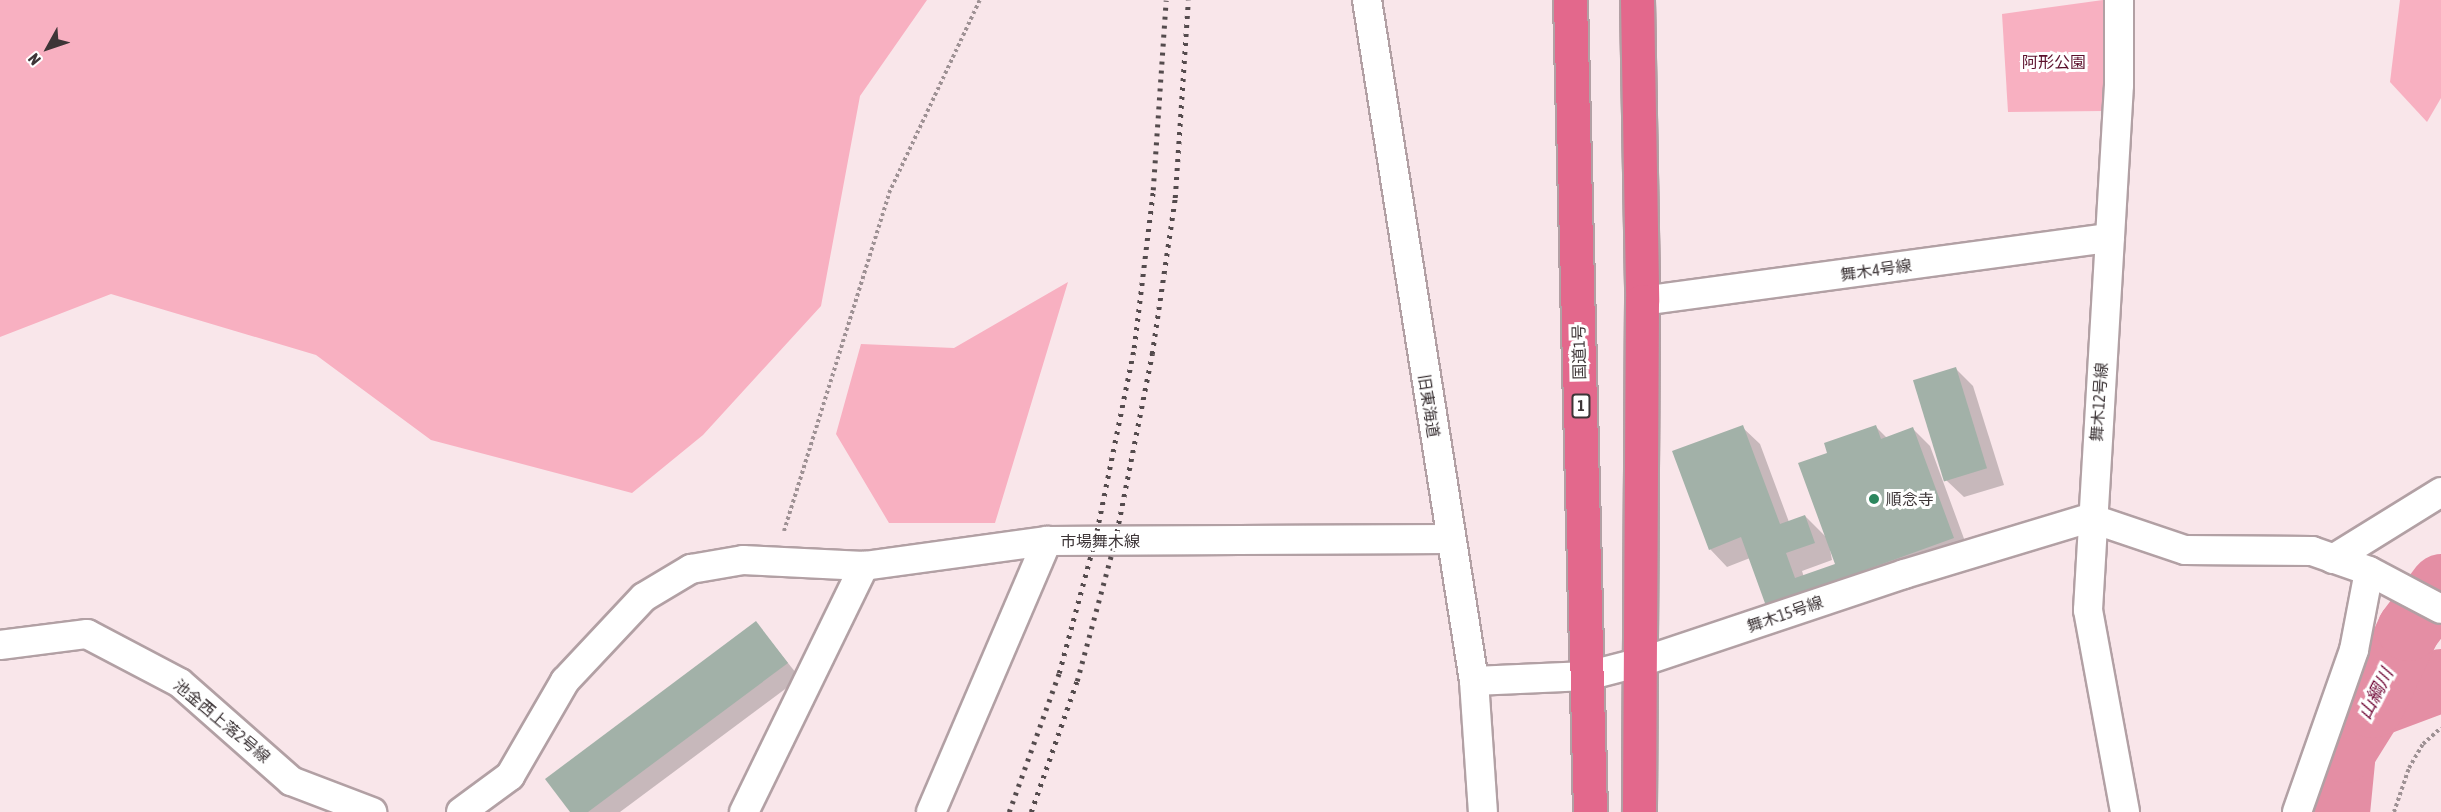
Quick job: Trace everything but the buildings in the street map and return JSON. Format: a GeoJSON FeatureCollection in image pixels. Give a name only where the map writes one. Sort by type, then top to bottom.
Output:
{"type":"FeatureCollection","features":[{"type":"Feature","properties":{"kind":"highway","name":"国道1号"},"geometry":{"type":"LineString","coordinates":[[1570,0],[1590,812]]}},
{"type":"Feature","properties":{"kind":"highway"},"geometry":{"type":"LineString","coordinates":[[1637,0],[1642,301],[1639,812]]}},
{"type":"Feature","properties":{"kind":"street","name":"旧東海道"},"geometry":{"type":"LineString","coordinates":[[1367,0],[1449,539],[1474,681],[1483,812]]}},
{"type":"Feature","properties":{"kind":"street","name":"舞木12号線"},"geometry":{"type":"LineString","coordinates":[[2119,0],[2110,238],[2090,518],[2088,610],[2125,812]]}},
{"type":"Feature","properties":{"kind":"street","name":"舞木4号線"},"geometry":{"type":"LineString","coordinates":[[1642,301],[2110,238]]}},
{"type":"Feature","properties":{"kind":"street"},"geometry":{"type":"LineString","coordinates":[[2333,559],[2441,492]]}},
{"type":"Feature","properties":{"kind":"street"},"geometry":{"type":"LineString","coordinates":[[2090,518],[2185,550],[2312,551],[2368,571],[2441,609]]}},
{"type":"Feature","properties":{"kind":"street","name":"舞木15号線"},"geometry":{"type":"LineString","coordinates":[[1474,681],[1587,676],[1641,662],[1904,574],[2090,518]]}},
{"type":"Feature","properties":{"kind":"street","name":"市場舞木線"},"geometry":{"type":"LineString","coordinates":[[931,812],[1047,541],[1449,539]]}},
{"type":"Feature","properties":{"kind":"street"},"geometry":{"type":"LineString","coordinates":[[461,812],[510,777],[565,681],[644,597],[691,569],[743,560],[864,566],[1047,541]]}},
{"type":"Feature","properties":{"kind":"street"},"geometry":{"type":"LineString","coordinates":[[744,812],[864,566]]}},
{"type":"Feature","properties":{"kind":"street"},"geometry":{"type":"LineString","coordinates":[[2297,812],[2354,650],[2368,571]]}},
{"type":"Feature","properties":{"kind":"street","name":"池金西上落2号線"},"geometry":{"type":"LineString","coordinates":[[0,645],[87,634],[180,683],[291,781],[372,812]]}},
{"type":"Feature","properties":{"kind":"street"},"geometry":{"type":"LineString","coordinates":[[1639,761],[1651,812]]}},
{"type":"Feature","properties":{"kind":"path"},"geometry":{"type":"LineString","coordinates":[[774,563],[889,193],[980,0]]}},
{"type":"Feature","properties":{"kind":"path"},"geometry":{"type":"LineString","coordinates":[[2394,812],[2409,768],[2423,744],[2441,728]]}},
{"type":"Feature","properties":{"kind":"green space"},"geometry":{"type":"Polygon","coordinates":[[[0,0],[927,0],[860,96],[821,306],[703,435],[632,493],[431,440],[316,355],[111,294],[0,337],[0,0]]]}},
{"type":"Feature","properties":{"kind":"green space","name":"阿形公園"},"geometry":{"type":"Polygon","coordinates":[[[2103,0],[2103,111],[2008,112],[2002,14],[2103,0]]]}},
{"type":"Feature","properties":{"kind":"green space"},"geometry":{"type":"Polygon","coordinates":[[[2400,0],[2441,0],[2441,98],[2427,122],[2390,82],[2400,0]]]}},
{"type":"Feature","properties":{"kind":"green space"},"geometry":{"type":"Polygon","coordinates":[[[1068,282],[995,523],[889,523],[836,434],[861,344],[954,348],[1068,282]]]}},
{"type":"Feature","properties":{"kind":"waterway","name":"山綱川"},"geometry":{"type":"LineString","coordinates":[[2338,812],[2344,751],[2372,706],[2408,629],[2441,585]]}},
{"type":"Feature","properties":{"kind":"waterway"},"geometry":{"type":"LineString","coordinates":[[2372,706],[2441,680]]}},
{"type":"Feature","properties":{"kind":"railway"},"geometry":{"type":"LineString","coordinates":[[1009,812],[1059,673],[1095,540],[1134,348],[1153,190],[1166,0]]}},
{"type":"Feature","properties":{"kind":"railway"},"geometry":{"type":"LineString","coordinates":[[1031,812],[1077,681],[1115,541],[1152,354],[1175,198],[1188,0]]}},
{"type":"Feature","properties":{"kind":"place","name":"順念寺"},"geometry":{"type":"Point","coordinates":[1874,499]}}]}
